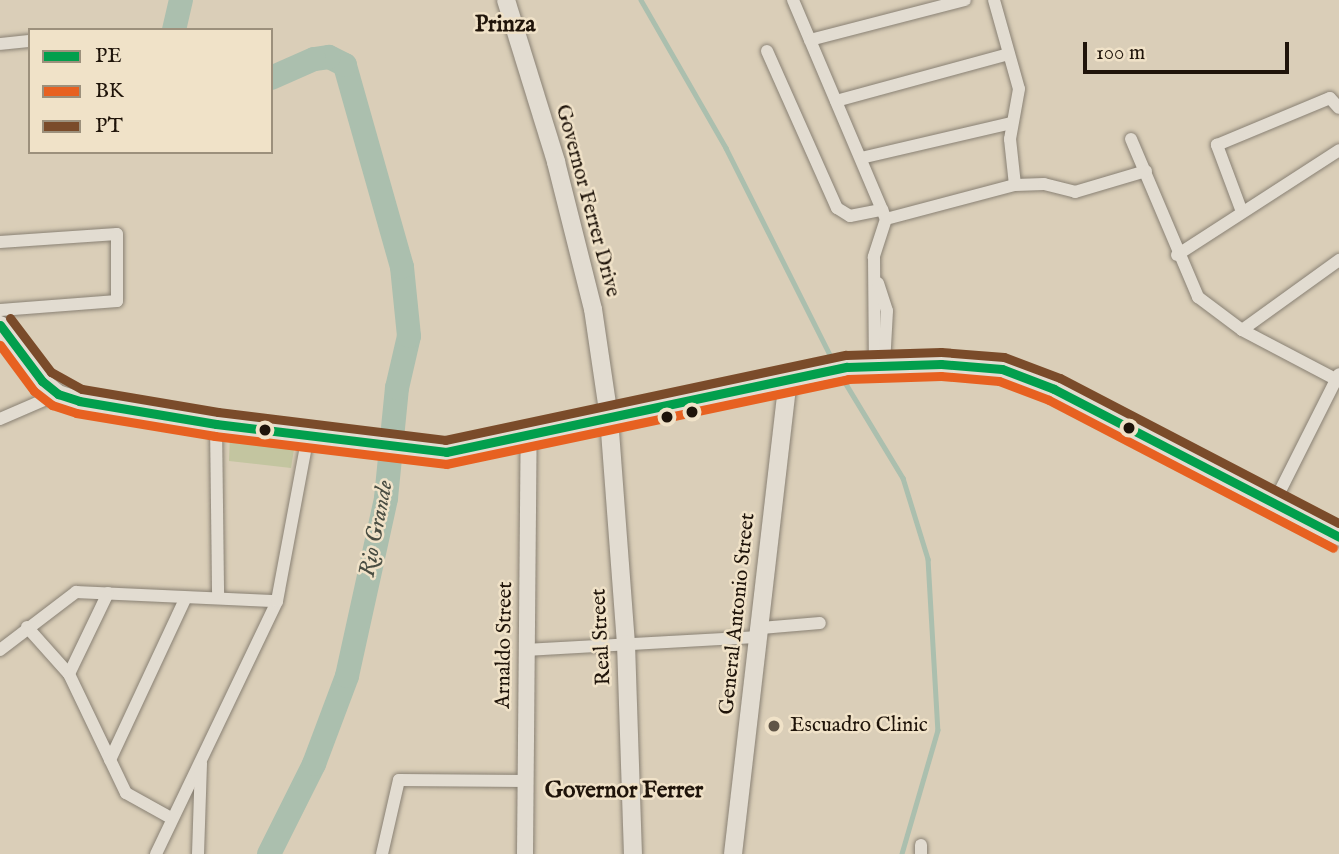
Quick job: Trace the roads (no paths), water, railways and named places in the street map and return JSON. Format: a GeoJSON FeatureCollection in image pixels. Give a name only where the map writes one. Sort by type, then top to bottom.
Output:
{"type":"FeatureCollection","features":[{"type":"Feature","properties":{"kind":"main road","name":"Governor Ferrer Drive"},"geometry":{"type":"LineString","coordinates":[[506,0],[556,162],[590,295],[609,418]]}},
{"type":"Feature","properties":{"kind":"main road"},"geometry":{"type":"LineString","coordinates":[[0,325],[42,381],[58,394],[216,424],[446,452],[847,367],[880,364],[1002,369],[1030,378],[1339,537]]}},
{"type":"Feature","properties":{"kind":"main road","name":"General Antonio Street"},"geometry":{"type":"LineString","coordinates":[[733,854],[761,632],[788,379]]}},
{"type":"Feature","properties":{"kind":"main road","name":"Real Street"},"geometry":{"type":"LineString","coordinates":[[609,418],[626,644],[633,854]]}},
{"type":"Feature","properties":{"kind":"street"},"geometry":{"type":"LineString","coordinates":[[793,0],[884,214],[874,257],[875,273],[887,311],[880,364]]}},
{"type":"Feature","properties":{"kind":"street"},"geometry":{"type":"LineString","coordinates":[[810,40],[965,0]]}},
{"type":"Feature","properties":{"kind":"street"},"geometry":{"type":"LineString","coordinates":[[994,0],[1019,89],[1013,123],[1015,185]]}},
{"type":"Feature","properties":{"kind":"street"},"geometry":{"type":"LineString","coordinates":[[0,44],[28,41]]}},
{"type":"Feature","properties":{"kind":"street"},"geometry":{"type":"LineString","coordinates":[[767,51],[837,208],[850,216],[884,214],[1015,185],[1044,184],[1075,192],[1146,171]]}},
{"type":"Feature","properties":{"kind":"street"},"geometry":{"type":"LineString","coordinates":[[836,101],[1009,54]]}},
{"type":"Feature","properties":{"kind":"street"},"geometry":{"type":"LineString","coordinates":[[1242,212],[1217,145],[1330,97],[1339,108]]}},
{"type":"Feature","properties":{"kind":"street"},"geometry":{"type":"LineString","coordinates":[[860,158],[1013,123]]}},
{"type":"Feature","properties":{"kind":"street"},"geometry":{"type":"LineString","coordinates":[[1130,139],[1146,171],[1177,254],[1198,297],[1242,330],[1337,378],[1274,503]]}},
{"type":"Feature","properties":{"kind":"street"},"geometry":{"type":"LineString","coordinates":[[1177,254],[1339,150]]}},
{"type":"Feature","properties":{"kind":"street"},"geometry":{"type":"LineString","coordinates":[[0,242],[117,234],[117,301],[0,310]]}},
{"type":"Feature","properties":{"kind":"street"},"geometry":{"type":"LineString","coordinates":[[1242,330],[1339,260]]}},
{"type":"Feature","properties":{"kind":"street"},"geometry":{"type":"LineString","coordinates":[[0,419],[58,394]]}},
{"type":"Feature","properties":{"kind":"street"},"geometry":{"type":"LineString","coordinates":[[216,424],[218,598]]}},
{"type":"Feature","properties":{"kind":"street"},"geometry":{"type":"LineString","coordinates":[[156,854],[277,601],[308,435]]}},
{"type":"Feature","properties":{"kind":"street","name":"Arnaldo Street"},"geometry":{"type":"LineString","coordinates":[[525,854],[529,436]]}},
{"type":"Feature","properties":{"kind":"street"},"geometry":{"type":"LineString","coordinates":[[0,650],[76,592],[185,599],[277,601]]}},
{"type":"Feature","properties":{"kind":"street"},"geometry":{"type":"LineString","coordinates":[[69,674],[108,593]]}},
{"type":"Feature","properties":{"kind":"street"},"geometry":{"type":"LineString","coordinates":[[110,760],[185,599]]}},
{"type":"Feature","properties":{"kind":"street"},"geometry":{"type":"LineString","coordinates":[[526,650],[761,632],[820,623]]}},
{"type":"Feature","properties":{"kind":"street"},"geometry":{"type":"LineString","coordinates":[[27,628],[69,674],[126,793],[172,818]]}},
{"type":"Feature","properties":{"kind":"street"},"geometry":{"type":"LineString","coordinates":[[198,854],[201,757]]}},
{"type":"Feature","properties":{"kind":"street"},"geometry":{"type":"LineString","coordinates":[[382,854],[399,780],[525,781]]}},
{"type":"Feature","properties":{"kind":"waterway","name":"Rio Grande"},"geometry":{"type":"LineString","coordinates":[[174,28],[181,0]]}},
{"type":"Feature","properties":{"kind":"waterway"},"geometry":{"type":"LineString","coordinates":[[641,0],[726,148],[834,363]]}},
{"type":"Feature","properties":{"kind":"waterway","name":"Rio Grande"},"geometry":{"type":"LineString","coordinates":[[269,854],[314,764],[347,676],[386,498],[397,388],[409,336],[402,267],[345,65],[329,57],[314,59],[273,77]]}},
{"type":"Feature","properties":{"kind":"waterway"},"geometry":{"type":"LineString","coordinates":[[840,374],[903,478],[928,559],[938,730],[902,854]]}},
{"type":"Feature","properties":{"kind":"place","name":"Escuadro Clinic"},"geometry":{"type":"Point","coordinates":[774,726]}},
{"type":"Feature","properties":{"kind":"district","name":"Prinza"},"geometry":{"type":"Point","coordinates":[505,25]}},
{"type":"Feature","properties":{"kind":"district","name":"Governor Ferrer"},"geometry":{"type":"Point","coordinates":[624,791]}}]}
